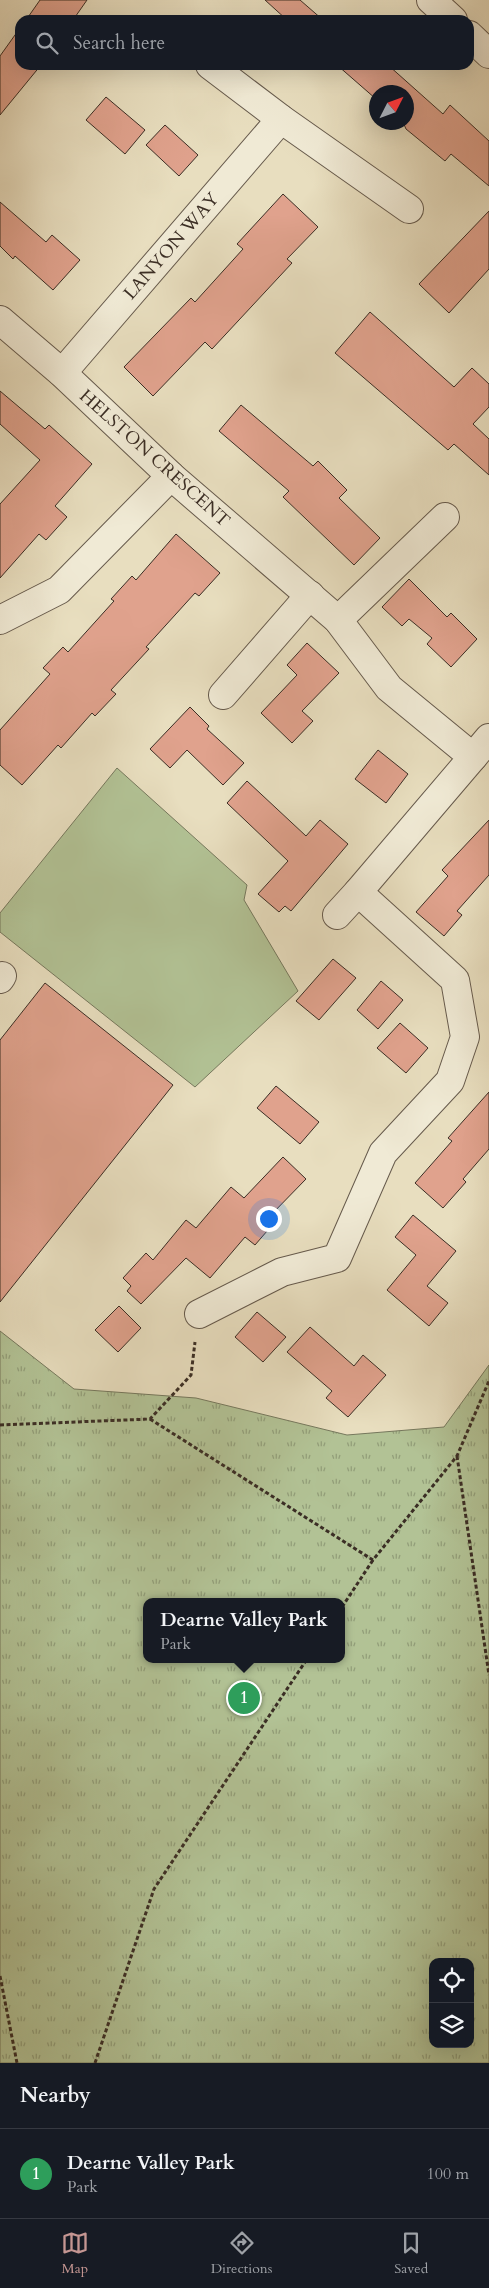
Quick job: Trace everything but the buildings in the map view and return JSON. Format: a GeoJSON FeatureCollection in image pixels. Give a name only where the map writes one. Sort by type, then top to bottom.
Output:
{"type":"FeatureCollection","features":[{"type":"Feature","properties":{"kind":"street"},"geometry":{"type":"LineString","coordinates":[[431,0],[448,15]]}},
{"type":"Feature","properties":{"kind":"street"},"geometry":{"type":"LineString","coordinates":[[474,40],[489,54]]}},
{"type":"Feature","properties":{"kind":"street"},"geometry":{"type":"LineString","coordinates":[[217,70],[281,119],[409,209]]}},
{"type":"Feature","properties":{"kind":"street","name":"LANYON WAY"},"geometry":{"type":"LineString","coordinates":[[62,373],[281,119]]}},
{"type":"Feature","properties":{"kind":"street","name":"HELSTON CRESCENT"},"geometry":{"type":"LineString","coordinates":[[0,320],[62,373],[171,476],[338,620],[389,688],[481,747],[337,915]]}},
{"type":"Feature","properties":{"kind":"street"},"geometry":{"type":"LineString","coordinates":[[0,620],[58,590],[171,476]]}},
{"type":"Feature","properties":{"kind":"street"},"geometry":{"type":"LineString","coordinates":[[338,620],[446,517]]}},
{"type":"Feature","properties":{"kind":"street"},"geometry":{"type":"LineString","coordinates":[[223,695],[310,595]]}},
{"type":"Feature","properties":{"kind":"street"},"geometry":{"type":"LineString","coordinates":[[199,1314],[282,1272],[336,1258],[383,1153],[450,1081],[466,1037],[455,980],[358,892]]}},
{"type":"Feature","properties":{"kind":"path"},"geometry":{"type":"LineString","coordinates":[[150,1419],[191,1375],[199,1314]]}},
{"type":"Feature","properties":{"kind":"path"},"geometry":{"type":"LineString","coordinates":[[345,1602],[373,1560],[457,1456],[489,1381]]}},
{"type":"Feature","properties":{"kind":"path"},"geometry":{"type":"LineString","coordinates":[[0,1425],[150,1419],[373,1560]]}},
{"type":"Feature","properties":{"kind":"path"},"geometry":{"type":"LineString","coordinates":[[457,1456],[489,1675]]}},
{"type":"Feature","properties":{"kind":"path"},"geometry":{"type":"LineString","coordinates":[[94,2063],[154,1889],[304,1663]]}},
{"type":"Feature","properties":{"kind":"path"},"geometry":{"type":"LineString","coordinates":[[0,1976],[17,2063]]}},
{"type":"Feature","properties":{"kind":"green space"},"geometry":{"type":"Polygon","coordinates":[[[117,768],[247,885],[244,900],[298,991],[195,1087],[0,932],[0,913],[117,768]]]}},
{"type":"Feature","properties":{"kind":"green space"},"geometry":{"type":"Polygon","coordinates":[[[0,1331],[74,1389],[196,1398],[347,1435],[444,1427],[489,1365],[489,2063],[0,2063],[0,1331]]]}},
{"type":"Feature","properties":{"kind":"place","name":"Dearne Valley Park"},"geometry":{"type":"Point","coordinates":[244,1698]}}]}
